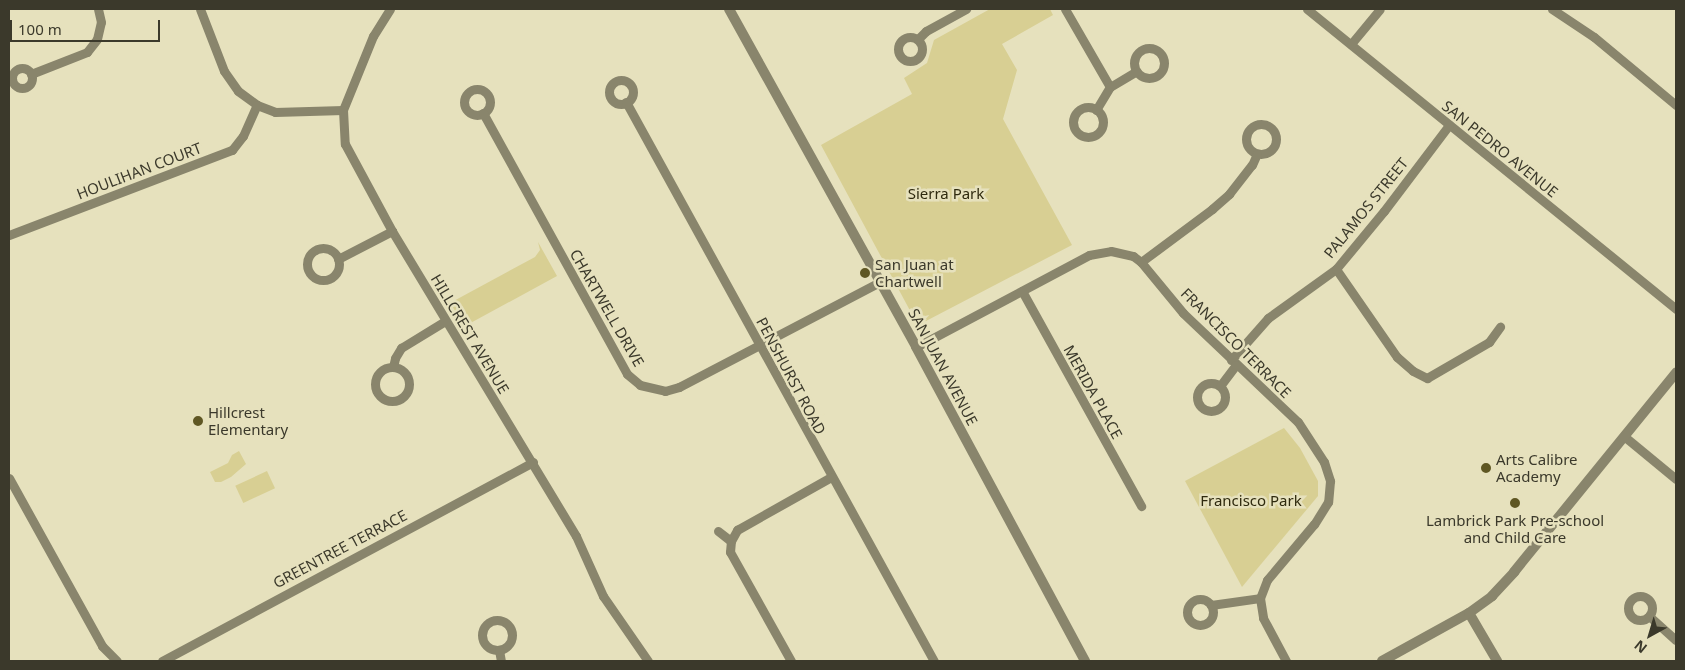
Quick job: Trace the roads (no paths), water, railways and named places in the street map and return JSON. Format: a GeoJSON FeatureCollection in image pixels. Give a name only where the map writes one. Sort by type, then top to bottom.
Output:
{"type":"FeatureCollection","features":[{"type":"Feature","properties":{"kind":"street"},"geometry":{"type":"LineString","coordinates":[[31,74],[86,52],[98,39],[101,22],[98,9]]}},
{"type":"Feature","properties":{"kind":"street","name":"HILLCREST AVENUE"},"geometry":{"type":"LineString","coordinates":[[390,9],[372,36],[343,110],[345,144],[445,321],[533,462],[585,553],[603,596],[648,661]]}},
{"type":"Feature","properties":{"kind":"street","name":"SAN JUAN AVENUE"},"geometry":{"type":"LineString","coordinates":[[729,9],[916,347],[1085,661]]}},
{"type":"Feature","properties":{"kind":"street"},"geometry":{"type":"LineString","coordinates":[[918,39],[926,31],[966,9]]}},
{"type":"Feature","properties":{"kind":"street"},"geometry":{"type":"LineString","coordinates":[[1066,9],[1110,88]]}},
{"type":"Feature","properties":{"kind":"street","name":"SAN PEDRO AVENUE"},"geometry":{"type":"LineString","coordinates":[[1307,9],[1676,309]]}},
{"type":"Feature","properties":{"kind":"street"},"geometry":{"type":"LineString","coordinates":[[1351,44],[1380,9]]}},
{"type":"Feature","properties":{"kind":"street"},"geometry":{"type":"LineString","coordinates":[[1552,9],[1594,37],[1676,105]]}},
{"type":"Feature","properties":{"kind":"street"},"geometry":{"type":"LineString","coordinates":[[204,10],[224,71],[238,91],[257,105],[275,112],[343,110]]}},
{"type":"Feature","properties":{"kind":"street"},"geometry":{"type":"LineString","coordinates":[[1096,110],[1110,88],[1137,71]]}},
{"type":"Feature","properties":{"kind":"street","name":"PENSHURST ROAD"},"geometry":{"type":"LineString","coordinates":[[626,102],[934,661]]}},
{"type":"Feature","properties":{"kind":"street","name":"HOULIHAN COURT"},"geometry":{"type":"LineString","coordinates":[[9,235],[232,150],[243,136],[257,105]]}},
{"type":"Feature","properties":{"kind":"street","name":"CHARTWELL DRIVE"},"geometry":{"type":"LineString","coordinates":[[483,113],[627,374],[640,385],[665,391],[679,387],[880,282]]}},
{"type":"Feature","properties":{"kind":"street","name":"PALAMOS STREET"},"geometry":{"type":"LineString","coordinates":[[1220,386],[1233,362],[1268,318],[1336,268],[1384,211],[1449,125]]}},
{"type":"Feature","properties":{"kind":"street"},"geometry":{"type":"LineString","coordinates":[[1141,262],[1212,210],[1252,165],[1257,154]]}},
{"type":"Feature","properties":{"kind":"street"},"geometry":{"type":"LineString","coordinates":[[338,259],[392,230]]}},
{"type":"Feature","properties":{"kind":"street","name":"FRANCISCO TERRACE"},"geometry":{"type":"LineString","coordinates":[[916,347],[1099,252],[1123,253],[1141,262],[1183,313],[1298,422],[1324,462],[1330,481],[1328,502],[1314,524],[1267,580],[1260,598]]}},
{"type":"Feature","properties":{"kind":"street"},"geometry":{"type":"LineString","coordinates":[[1336,268],[1397,357],[1413,371],[1427,378],[1489,342],[1500,327]]}},
{"type":"Feature","properties":{"kind":"street","name":"MERIDA PLACE"},"geometry":{"type":"LineString","coordinates":[[1022,291],[1141,506]]}},
{"type":"Feature","properties":{"kind":"street"},"geometry":{"type":"LineString","coordinates":[[393,367],[395,358],[401,348],[445,321]]}},
{"type":"Feature","properties":{"kind":"street"},"geometry":{"type":"LineString","coordinates":[[1382,661],[1469,613],[1492,596],[1514,572],[1676,373]]}},
{"type":"Feature","properties":{"kind":"street"},"geometry":{"type":"LineString","coordinates":[[1625,437],[1676,479]]}},
{"type":"Feature","properties":{"kind":"street","name":"GREENTREE TERRACE"},"geometry":{"type":"LineString","coordinates":[[162,661],[533,462]]}},
{"type":"Feature","properties":{"kind":"street"},"geometry":{"type":"LineString","coordinates":[[791,661],[730,552],[731,541],[737,530],[831,477]]}},
{"type":"Feature","properties":{"kind":"street"},"geometry":{"type":"LineString","coordinates":[[9,478],[102,646],[116,661]]}},
{"type":"Feature","properties":{"kind":"street"},"geometry":{"type":"LineString","coordinates":[[718,531],[731,541]]}},
{"type":"Feature","properties":{"kind":"street"},"geometry":{"type":"LineString","coordinates":[[1211,605],[1260,598],[1263,618],[1286,661]]}},
{"type":"Feature","properties":{"kind":"street"},"geometry":{"type":"LineString","coordinates":[[1469,613],[1497,661]]}},
{"type":"Feature","properties":{"kind":"street"},"geometry":{"type":"LineString","coordinates":[[1649,616],[1676,640]]}},
{"type":"Feature","properties":{"kind":"street"},"geometry":{"type":"LineString","coordinates":[[499,650],[501,661]]}},
{"type":"Feature","properties":{"kind":"place","name":"San Juan at Chartwell"},"geometry":{"type":"Point","coordinates":[865,273]}},
{"type":"Feature","properties":{"kind":"place","name":"Hillcrest Elementary"},"geometry":{"type":"Point","coordinates":[198,421]}},
{"type":"Feature","properties":{"kind":"place","name":"Arts Calibre Academy"},"geometry":{"type":"Point","coordinates":[1486,468]}},
{"type":"Feature","properties":{"kind":"place","name":"Lambrick Park Pre-school and Child Care"},"geometry":{"type":"Point","coordinates":[1515,503]}},
{"type":"Feature","properties":{"kind":"park label","name":"Sierra Park"},"geometry":{"type":"Point","coordinates":[946,194]}},
{"type":"Feature","properties":{"kind":"park label","name":"Francisco Park"},"geometry":{"type":"Point","coordinates":[1251,501]}}]}
